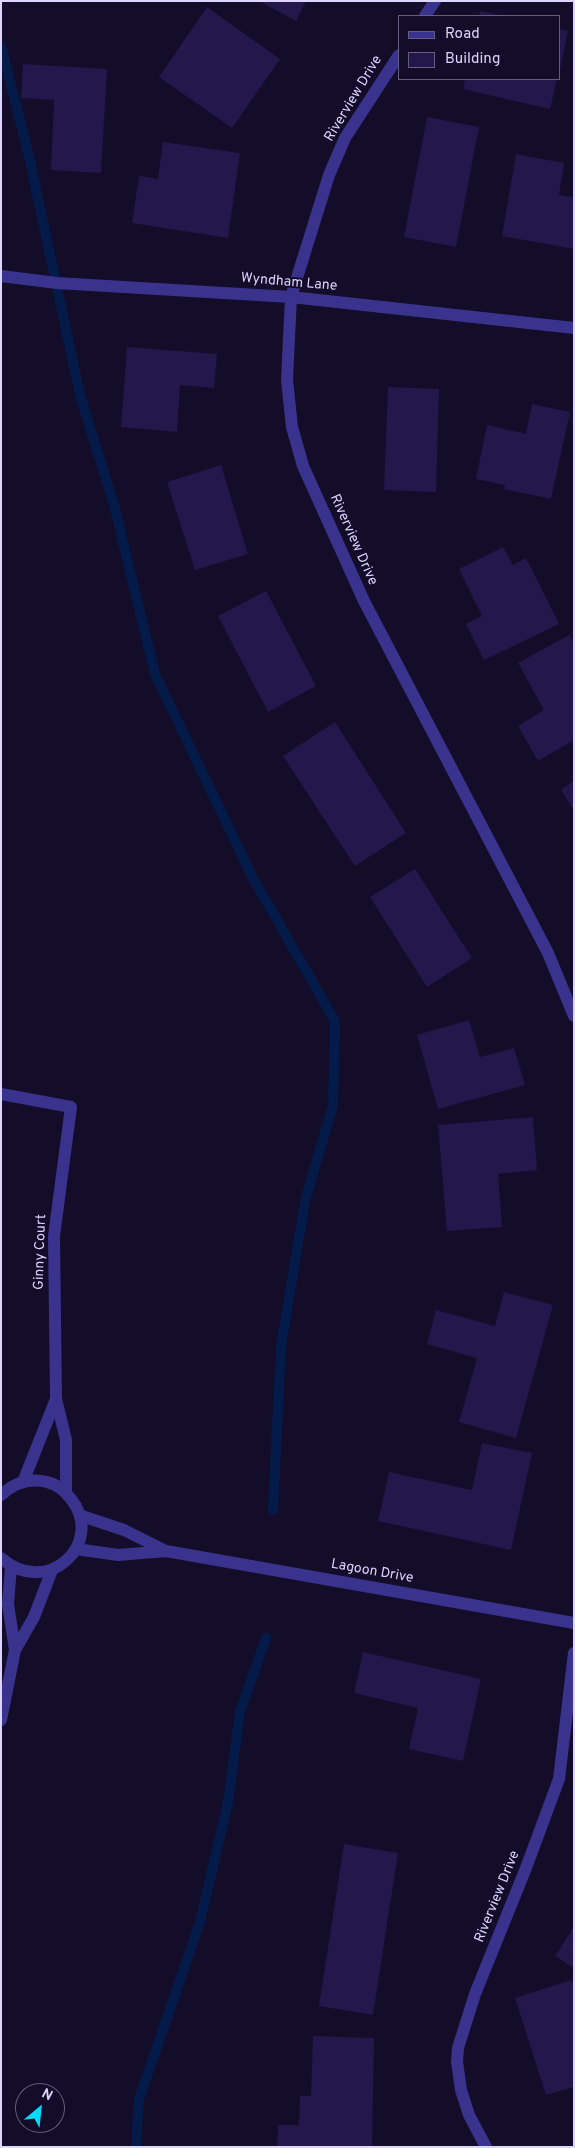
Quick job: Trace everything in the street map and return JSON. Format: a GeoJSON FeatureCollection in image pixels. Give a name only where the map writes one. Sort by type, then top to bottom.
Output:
{"type":"FeatureCollection","features":[{"type":"Feature","properties":{"kind":"street"},"geometry":{"type":"LineString","coordinates":[[426,15],[435,1]]}},
{"type":"Feature","properties":{"kind":"street","name":"Riverview Drive"},"geometry":{"type":"LineString","coordinates":[[398,57],[345,138],[329,175],[291,297],[288,380],[292,427],[303,466],[364,601],[548,953],[574,1016]]}},
{"type":"Feature","properties":{"kind":"street","name":"Wyndham Lane"},"geometry":{"type":"LineString","coordinates":[[1,276],[56,284],[291,297],[574,328]]}},
{"type":"Feature","properties":{"kind":"street","name":"Ginny Court"},"geometry":{"type":"LineString","coordinates":[[1,1094],[71,1106],[54,1236],[56,1399]]}},
{"type":"Feature","properties":{"kind":"street"},"geometry":{"type":"LineString","coordinates":[[23,1482],[40,1435],[56,1399]]}},
{"type":"Feature","properties":{"kind":"street"},"geometry":{"type":"LineString","coordinates":[[56,1399],[66,1440],[66,1492]]}},
{"type":"Feature","properties":{"kind":"street"},"geometry":{"type":"LineString","coordinates":[[1,1495],[8,1489],[23,1482],[37,1480],[52,1483],[66,1492],[82,1516],[81,1532],[76,1549],[68,1559],[52,1570],[41,1573],[26,1572],[11,1567],[1,1558]]}},
{"type":"Feature","properties":{"kind":"street"},"geometry":{"type":"LineString","coordinates":[[82,1516],[124,1530],[166,1551]]}},
{"type":"Feature","properties":{"kind":"street"},"geometry":{"type":"LineString","coordinates":[[76,1549],[118,1555],[166,1551]]}},
{"type":"Feature","properties":{"kind":"street","name":"Lagoon Drive"},"geometry":{"type":"LineString","coordinates":[[166,1551],[574,1623]]}},
{"type":"Feature","properties":{"kind":"street"},"geometry":{"type":"LineString","coordinates":[[11,1567],[8,1604],[15,1650]]}},
{"type":"Feature","properties":{"kind":"street"},"geometry":{"type":"LineString","coordinates":[[1,1720],[15,1650],[34,1617],[52,1570]]}},
{"type":"Feature","properties":{"kind":"street","name":"Riverview Drive"},"geometry":{"type":"LineString","coordinates":[[486,2147],[469,2115],[461,2090],[457,2062],[458,2048],[475,1994],[560,1779],[574,1653]]}},
{"type":"Feature","properties":{"kind":"building"},"geometry":{"type":"Polygon","coordinates":[[[259,1],[306,1],[296,21],[259,1]]]}},
{"type":"Feature","properties":{"kind":"building"},"geometry":{"type":"Polygon","coordinates":[[[207,7],[280,59],[232,128],[159,77],[207,7]]]}},
{"type":"Feature","properties":{"kind":"building"},"geometry":{"type":"Polygon","coordinates":[[[480,11],[500,15],[479,15],[480,11]]]}},
{"type":"Feature","properties":{"kind":"building"},"geometry":{"type":"Polygon","coordinates":[[[560,29],[568,31],[560,69],[560,29]]]}},
{"type":"Feature","properties":{"kind":"building"},"geometry":{"type":"Polygon","coordinates":[[[23,64],[107,69],[101,173],[51,170],[54,100],[21,98],[23,64]]]}},
{"type":"Feature","properties":{"kind":"building"},"geometry":{"type":"Polygon","coordinates":[[[465,80],[557,80],[550,109],[463,89],[465,80]]]}},
{"type":"Feature","properties":{"kind":"building"},"geometry":{"type":"Polygon","coordinates":[[[427,117],[479,127],[456,247],[404,237],[427,117]]]}},
{"type":"Feature","properties":{"kind":"building"},"geometry":{"type":"Polygon","coordinates":[[[163,142],[240,153],[228,238],[132,223],[139,176],[158,179],[163,142]]]}},
{"type":"Feature","properties":{"kind":"building"},"geometry":{"type":"Polygon","coordinates":[[[516,154],[564,163],[559,195],[574,197],[574,249],[502,236],[516,154]]]}},
{"type":"Feature","properties":{"kind":"building"},"geometry":{"type":"Polygon","coordinates":[[[127,347],[217,354],[214,388],[180,385],[177,432],[121,427],[127,347]]]}},
{"type":"Feature","properties":{"kind":"building"},"geometry":{"type":"Polygon","coordinates":[[[388,387],[439,389],[436,492],[384,490],[388,387]]]}},
{"type":"Feature","properties":{"kind":"building"},"geometry":{"type":"Polygon","coordinates":[[[532,404],[570,412],[551,499],[504,489],[505,485],[476,479],[487,425],[526,434],[532,404]]]}},
{"type":"Feature","properties":{"kind":"building"},"geometry":{"type":"Polygon","coordinates":[[[221,465],[248,554],[195,570],[167,482],[221,465]]]}},
{"type":"Feature","properties":{"kind":"building"},"geometry":{"type":"Polygon","coordinates":[[[503,547],[513,565],[526,558],[559,624],[484,660],[466,624],[482,616],[459,569],[503,547]]]}},
{"type":"Feature","properties":{"kind":"building"},"geometry":{"type":"Polygon","coordinates":[[[266,591],[316,686],[268,712],[218,616],[266,591]]]}},
{"type":"Feature","properties":{"kind":"building"},"geometry":{"type":"Polygon","coordinates":[[[569,635],[574,643],[574,740],[538,761],[518,726],[544,710],[518,663],[569,635]]]}},
{"type":"Feature","properties":{"kind":"building"},"geometry":{"type":"Polygon","coordinates":[[[335,722],[406,833],[355,866],[283,756],[335,722]]]}},
{"type":"Feature","properties":{"kind":"building"},"geometry":{"type":"Polygon","coordinates":[[[574,781],[574,810],[561,790],[574,781]]]}},
{"type":"Feature","properties":{"kind":"building"},"geometry":{"type":"Polygon","coordinates":[[[415,869],[472,958],[427,987],[370,897],[415,869]]]}},
{"type":"Feature","properties":{"kind":"building"},"geometry":{"type":"Polygon","coordinates":[[[469,1020],[480,1057],[514,1048],[525,1085],[438,1109],[417,1035],[469,1020]]]}},
{"type":"Feature","properties":{"kind":"building"},"geometry":{"type":"Polygon","coordinates":[[[533,1117],[537,1170],[498,1174],[502,1227],[447,1231],[438,1125],[533,1117]]]}},
{"type":"Feature","properties":{"kind":"building"},"geometry":{"type":"Polygon","coordinates":[[[504,1292],[553,1305],[516,1438],[459,1422],[477,1358],[427,1344],[436,1310],[495,1326],[504,1292]]]}},
{"type":"Feature","properties":{"kind":"building"},"geometry":{"type":"Polygon","coordinates":[[[482,1443],[532,1453],[511,1550],[378,1521],[389,1472],[472,1490],[482,1443]]]}},
{"type":"Feature","properties":{"kind":"building"},"geometry":{"type":"Polygon","coordinates":[[[363,1652],[481,1679],[463,1761],[409,1749],[418,1708],[354,1693],[363,1652]]]}},
{"type":"Feature","properties":{"kind":"building"},"geometry":{"type":"Polygon","coordinates":[[[344,1844],[398,1853],[373,2015],[319,2006],[344,1844]]]}},
{"type":"Feature","properties":{"kind":"building"},"geometry":{"type":"Polygon","coordinates":[[[574,1927],[574,1968],[555,1956],[574,1927]]]}},
{"type":"Feature","properties":{"kind":"building"},"geometry":{"type":"Polygon","coordinates":[[[571,1980],[574,1987],[574,2087],[546,2095],[515,1998],[571,1980]]]}},
{"type":"Feature","properties":{"kind":"building"},"geometry":{"type":"Polygon","coordinates":[[[313,2036],[374,2038],[372,2147],[277,2147],[278,2125],[299,2125],[300,2096],[311,2096],[313,2036]]]}},
{"type":"Feature","properties":{"kind":"waterway"},"geometry":{"type":"LineString","coordinates":[[1,46],[30,161],[80,395],[114,505],[155,674],[253,878],[335,1021],[333,1105],[305,1201],[281,1346],[273,1510]]}},
{"type":"Feature","properties":{"kind":"waterway"},"geometry":{"type":"LineString","coordinates":[[136,2147],[139,2099],[200,1922],[228,1802],[240,1712],[266,1638]]}}]}
